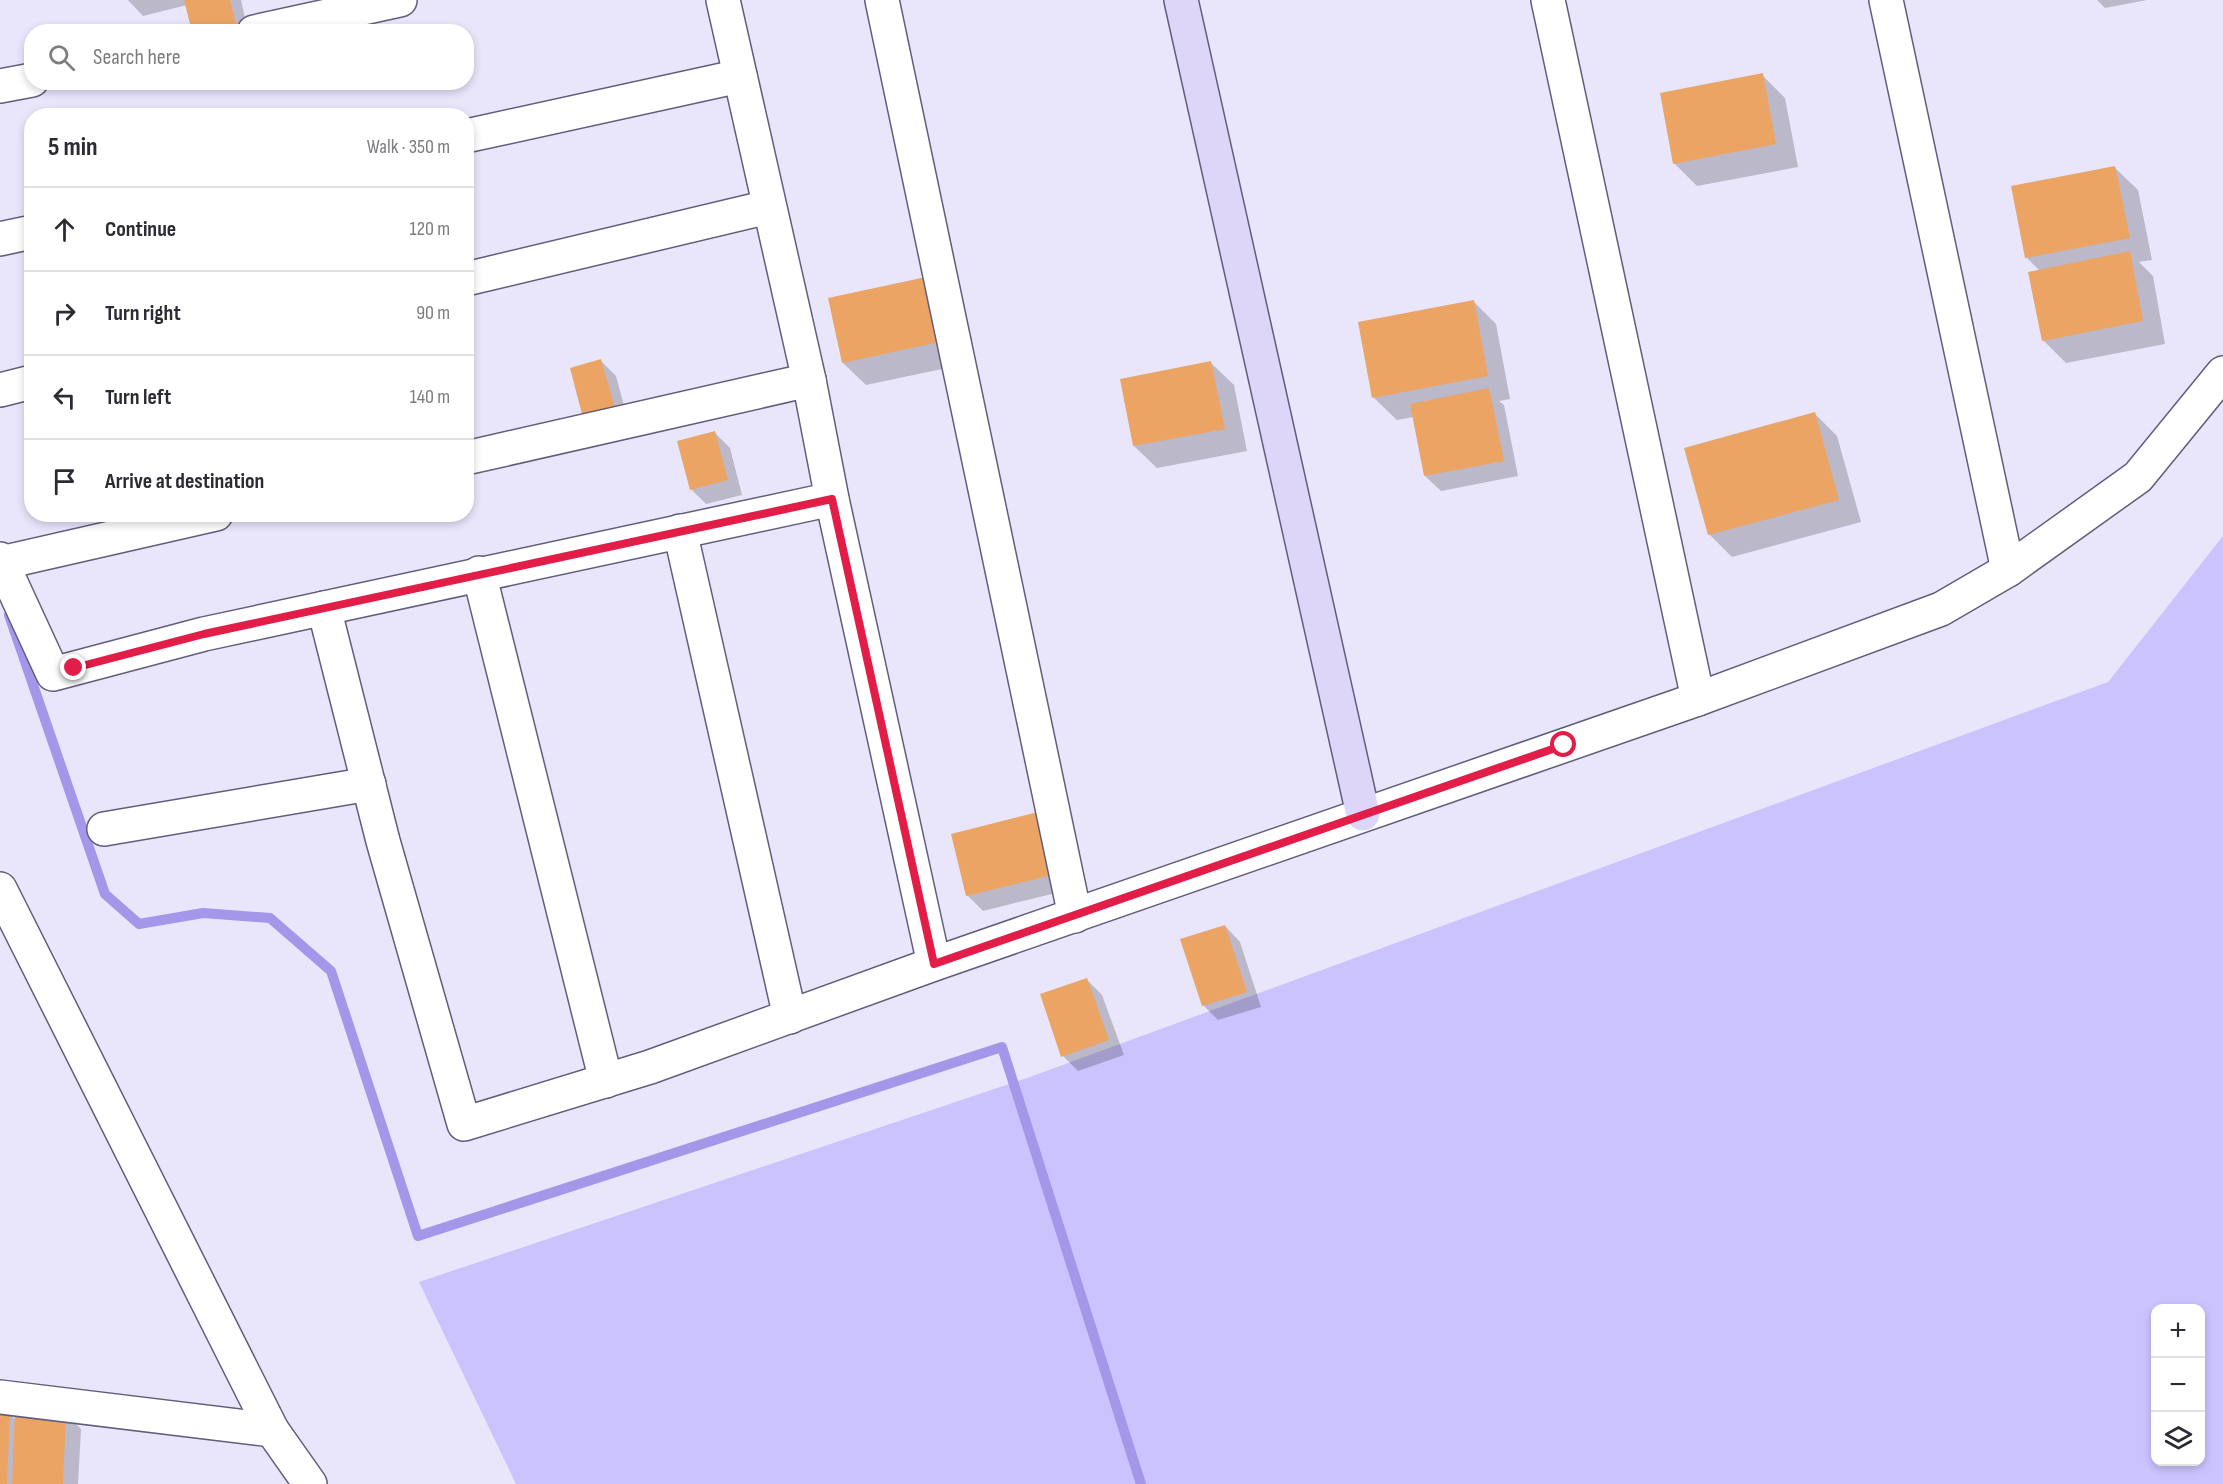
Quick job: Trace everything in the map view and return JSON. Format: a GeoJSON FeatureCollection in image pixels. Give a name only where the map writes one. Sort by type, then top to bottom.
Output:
{"type":"FeatureCollection","features":[{"type":"Feature","properties":{"kind":"street"},"geometry":{"type":"LineString","coordinates":[[290,24],[400,0]]}},
{"type":"Feature","properties":{"kind":"street"},"geometry":{"type":"LineString","coordinates":[[723,0],[768,207],[809,380],[832,499],[934,964]]}},
{"type":"Feature","properties":{"kind":"street"},"geometry":{"type":"LineString","coordinates":[[882,0],[1075,916]]}},
{"type":"Feature","properties":{"kind":"street"},"geometry":{"type":"LineString","coordinates":[[1181,0],[1363,814]]}},
{"type":"Feature","properties":{"kind":"street"},"geometry":{"type":"LineString","coordinates":[[1548,0],[1698,699]]}},
{"type":"Feature","properties":{"kind":"street"},"geometry":{"type":"LineString","coordinates":[[1886,0],[2008,570]]}},
{"type":"Feature","properties":{"kind":"street"},"geometry":{"type":"LineString","coordinates":[[474,134],[740,76]]}},
{"type":"Feature","properties":{"kind":"street"},"geometry":{"type":"LineString","coordinates":[[0,86],[24,82]]}},
{"type":"Feature","properties":{"kind":"street"},"geometry":{"type":"LineString","coordinates":[[474,277],[768,207]]}},
{"type":"Feature","properties":{"kind":"street"},"geometry":{"type":"LineString","coordinates":[[0,239],[24,234]]}},
{"type":"Feature","properties":{"kind":"street"},"geometry":{"type":"LineString","coordinates":[[324,608],[369,784],[464,1124],[606,1081],[790,1017],[934,964],[1698,699],[1941,609],[2008,570],[2138,477],[2223,373]]}},
{"type":"Feature","properties":{"kind":"street"},"geometry":{"type":"LineString","coordinates":[[474,456],[809,380]]}},
{"type":"Feature","properties":{"kind":"street"},"geometry":{"type":"LineString","coordinates":[[0,390],[24,384]]}},
{"type":"Feature","properties":{"kind":"street"},"geometry":{"type":"LineString","coordinates":[[179,522],[1,561],[53,674],[204,634],[479,573],[832,499]]}},
{"type":"Feature","properties":{"kind":"street"},"geometry":{"type":"LineString","coordinates":[[680,531],[790,1017]]}},
{"type":"Feature","properties":{"kind":"street"},"geometry":{"type":"LineString","coordinates":[[479,573],[606,1081]]}},
{"type":"Feature","properties":{"kind":"street"},"geometry":{"type":"LineString","coordinates":[[104,829],[369,784]]}},
{"type":"Feature","properties":{"kind":"street"},"geometry":{"type":"LineString","coordinates":[[0,889],[272,1430],[310,1484]]}},
{"type":"Feature","properties":{"kind":"street"},"geometry":{"type":"LineString","coordinates":[[0,1397],[272,1430]]}},
{"type":"Feature","properties":{"kind":"shaded area"},"geometry":{"type":"Polygon","coordinates":[[[2223,536],[2223,1484],[516,1484],[419,1282],[1027,1078],[2108,682],[2223,536]]]}},
{"type":"Feature","properties":{"kind":"building"},"geometry":{"type":"Polygon","coordinates":[[[184,0],[230,0],[236,24],[190,24],[184,0]]]}},
{"type":"Feature","properties":{"kind":"building"},"geometry":{"type":"Polygon","coordinates":[[[1763,73],[1776,144],[1673,164],[1660,93],[1763,73]]]}},
{"type":"Feature","properties":{"kind":"building"},"geometry":{"type":"Polygon","coordinates":[[[2115,166],[2130,238],[2025,258],[2011,186],[2115,166]]]}},
{"type":"Feature","properties":{"kind":"building"},"geometry":{"type":"Polygon","coordinates":[[[2130,251],[2143,321],[2042,341],[2028,272],[2130,251]]]}},
{"type":"Feature","properties":{"kind":"building"},"geometry":{"type":"Polygon","coordinates":[[[926,277],[939,342],[842,363],[828,298],[926,277]]]}},
{"type":"Feature","properties":{"kind":"building"},"geometry":{"type":"Polygon","coordinates":[[[1474,300],[1488,376],[1372,398],[1358,322],[1474,300]]]}},
{"type":"Feature","properties":{"kind":"building"},"geometry":{"type":"Polygon","coordinates":[[[601,359],[615,408],[583,418],[570,368],[601,359]]]}},
{"type":"Feature","properties":{"kind":"building"},"geometry":{"type":"Polygon","coordinates":[[[1211,361],[1225,429],[1133,446],[1120,379],[1211,361]]]}},
{"type":"Feature","properties":{"kind":"building"},"geometry":{"type":"Polygon","coordinates":[[[1489,388],[1504,461],[1424,476],[1410,404],[1489,388]]]}},
{"type":"Feature","properties":{"kind":"building"},"geometry":{"type":"Polygon","coordinates":[[[1815,412],[1839,500],[1708,535],[1684,448],[1815,412]]]}},
{"type":"Feature","properties":{"kind":"building"},"geometry":{"type":"Polygon","coordinates":[[[715,431],[728,480],[690,490],[677,441],[715,431]]]}},
{"type":"Feature","properties":{"kind":"building"},"geometry":{"type":"Polygon","coordinates":[[[1038,812],[1053,875],[966,896],[951,834],[1038,812]]]}},
{"type":"Feature","properties":{"kind":"building"},"geometry":{"type":"Polygon","coordinates":[[[1225,925],[1247,992],[1202,1006],[1180,939],[1225,925]]]}},
{"type":"Feature","properties":{"kind":"building"},"geometry":{"type":"Polygon","coordinates":[[[1087,978],[1109,1040],[1061,1057],[1040,994],[1087,978]]]}},
{"type":"Feature","properties":{"kind":"building"},"geometry":{"type":"Polygon","coordinates":[[[15,1410],[66,1412],[63,1484],[12,1484],[15,1410]]]}},
{"type":"Feature","properties":{"kind":"building"},"geometry":{"type":"Polygon","coordinates":[[[0,1412],[10,1412],[7,1484],[0,1484],[0,1412]]]}},
{"type":"Feature","properties":{"kind":"waterway"},"geometry":{"type":"LineString","coordinates":[[9,615],[105,894],[139,924],[203,913],[270,918],[331,971],[418,1236],[1002,1047],[1141,1484]]}},
{"type":"Feature","properties":{"kind":"route"},"geometry":{"type":"LineString","coordinates":[[74,668],[204,634],[479,573],[832,499],[934,964],[1564,745]]}}]}
